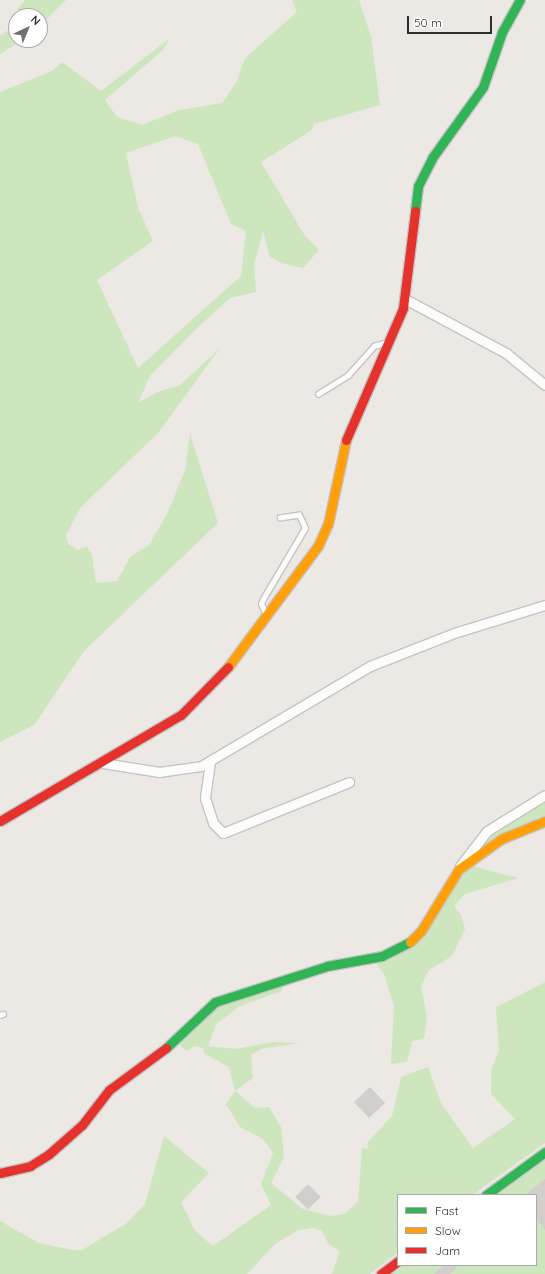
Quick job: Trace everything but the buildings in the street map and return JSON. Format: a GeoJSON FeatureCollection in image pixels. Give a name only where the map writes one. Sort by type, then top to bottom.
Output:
{"type":"FeatureCollection","features":[{"type":"Feature","properties":{"kind":"main road"},"geometry":{"type":"LineString","coordinates":[[0,821],[103,763],[181,715],[209,690],[267,617],[303,568],[328,524],[344,446],[389,343],[405,299],[418,186],[432,158],[483,87],[502,32],[520,0]]}},
{"type":"Feature","properties":{"kind":"main road"},"geometry":{"type":"LineString","coordinates":[[0,1173],[30,1166],[49,1154],[82,1125],[109,1090],[151,1061],[211,1004],[288,978],[382,956],[406,946],[421,931],[459,869],[506,836],[545,821]]}},
{"type":"Feature","properties":{"kind":"main road"},"geometry":{"type":"LineString","coordinates":[[487,1194],[545,1152]]}},
{"type":"Feature","properties":{"kind":"main road"},"geometry":{"type":"LineString","coordinates":[[381,1274],[397,1262]]}},
{"type":"Feature","properties":{"kind":"street"},"geometry":{"type":"LineString","coordinates":[[405,299],[506,353],[545,385]]}},
{"type":"Feature","properties":{"kind":"street"},"geometry":{"type":"LineString","coordinates":[[103,763],[163,772],[210,762],[320,692],[370,666],[454,633],[545,605]]}},
{"type":"Feature","properties":{"kind":"street"},"geometry":{"type":"LineString","coordinates":[[210,762],[205,798],[213,823],[222,833],[259,821],[348,782]]}},
{"type":"Feature","properties":{"kind":"street"},"geometry":{"type":"LineString","coordinates":[[459,869],[487,831],[545,795]]}},
{"type":"Feature","properties":{"kind":"lane"},"geometry":{"type":"LineString","coordinates":[[318,394],[348,375],[374,346],[389,343]]}},
{"type":"Feature","properties":{"kind":"lane"},"geometry":{"type":"LineString","coordinates":[[267,617],[262,610],[263,599],[305,528],[299,515],[280,518]]}},
{"type":"Feature","properties":{"kind":"green space"},"geometry":{"type":"Polygon","coordinates":[[[25,0],[66,0],[48,18],[48,8],[19,8],[25,0]]]}},
{"type":"Feature","properties":{"kind":"green space"},"geometry":{"type":"Polygon","coordinates":[[[292,0],[359,0],[371,36],[380,105],[314,124],[312,130],[261,162],[305,236],[319,250],[303,268],[281,263],[270,257],[263,231],[254,265],[256,292],[230,298],[197,328],[150,376],[138,403],[157,392],[180,385],[220,348],[159,432],[80,508],[66,535],[68,544],[78,550],[87,546],[92,555],[96,583],[117,581],[130,557],[149,545],[168,512],[185,470],[190,434],[218,523],[84,651],[34,725],[0,742],[0,92],[52,71],[62,62],[101,91],[169,39],[163,50],[105,100],[117,117],[142,125],[179,110],[222,103],[237,81],[245,58],[297,12],[292,0]],[[175,136],[126,153],[138,208],[153,241],[97,280],[138,368],[241,276],[246,231],[231,224],[198,144],[175,136]]]}},
{"type":"Feature","properties":{"kind":"green space"},"geometry":{"type":"Polygon","coordinates":[[[8,30],[8,48],[9,48],[0,54],[0,36],[8,30]]]}},
{"type":"Feature","properties":{"kind":"green space"},"geometry":{"type":"Polygon","coordinates":[[[545,795],[545,821],[465,864],[518,878],[465,894],[454,906],[461,915],[465,929],[452,956],[429,970],[421,986],[427,1017],[424,1039],[412,1041],[407,1062],[391,1064],[394,1006],[384,974],[372,958],[406,946],[475,844],[545,795]]]}},
{"type":"Feature","properties":{"kind":"green space"},"geometry":{"type":"Polygon","coordinates":[[[281,980],[282,991],[240,1006],[216,1024],[208,1046],[236,1049],[272,1042],[299,1043],[261,1049],[251,1055],[253,1078],[235,1091],[229,1067],[205,1054],[203,1048],[194,1046],[187,1051],[174,1040],[201,1012],[281,980]]]}},
{"type":"Feature","properties":{"kind":"green space"},"geometry":{"type":"Polygon","coordinates":[[[545,982],[545,1143],[473,1194],[397,1194],[397,1253],[370,1274],[332,1274],[340,1251],[329,1245],[322,1231],[313,1228],[299,1230],[276,1243],[247,1274],[0,1274],[0,1221],[39,1243],[73,1250],[82,1250],[127,1223],[145,1204],[164,1136],[209,1173],[181,1202],[195,1231],[213,1246],[271,1205],[261,1184],[273,1153],[263,1139],[240,1127],[226,1104],[235,1091],[255,1108],[269,1107],[281,1127],[284,1157],[271,1183],[303,1209],[330,1216],[344,1214],[358,1202],[362,1148],[369,1149],[367,1143],[392,1116],[401,1077],[428,1067],[441,1103],[473,1148],[515,1119],[491,1094],[491,1071],[499,1050],[496,1007],[545,982]]]}},
{"type":"Feature","properties":{"kind":"green space"},"geometry":{"type":"Polygon","coordinates":[[[545,1160],[545,1274],[393,1274],[404,1266],[537,1266],[537,1194],[496,1194],[545,1160]]]}},
{"type":"Feature","properties":{"kind":"traffic: fast"},"geometry":{"type":"LineString","coordinates":[[415,211],[418,186],[432,158],[483,87],[502,32],[520,0]]}},
{"type":"Feature","properties":{"kind":"traffic: fast"},"geometry":{"type":"LineString","coordinates":[[166,1048],[215,1002],[327,966],[382,956],[410,942]]}},
{"type":"Feature","properties":{"kind":"traffic: fast"},"geometry":{"type":"LineString","coordinates":[[487,1194],[545,1152]]}},
{"type":"Feature","properties":{"kind":"traffic: slow"},"geometry":{"type":"LineString","coordinates":[[228,667],[318,546],[328,524],[346,440]]}},
{"type":"Feature","properties":{"kind":"traffic: slow"},"geometry":{"type":"LineString","coordinates":[[410,942],[421,931],[459,869],[501,839],[545,821]]}},
{"type":"Feature","properties":{"kind":"traffic: jam"},"geometry":{"type":"LineString","coordinates":[[346,440],[403,308],[415,211]]}},
{"type":"Feature","properties":{"kind":"traffic: jam"},"geometry":{"type":"LineString","coordinates":[[0,821],[181,715],[228,667]]}},
{"type":"Feature","properties":{"kind":"traffic: jam"},"geometry":{"type":"LineString","coordinates":[[0,1173],[30,1166],[49,1154],[82,1125],[109,1090],[166,1048]]}},
{"type":"Feature","properties":{"kind":"traffic: jam"},"geometry":{"type":"LineString","coordinates":[[381,1274],[397,1262]]}}]}
